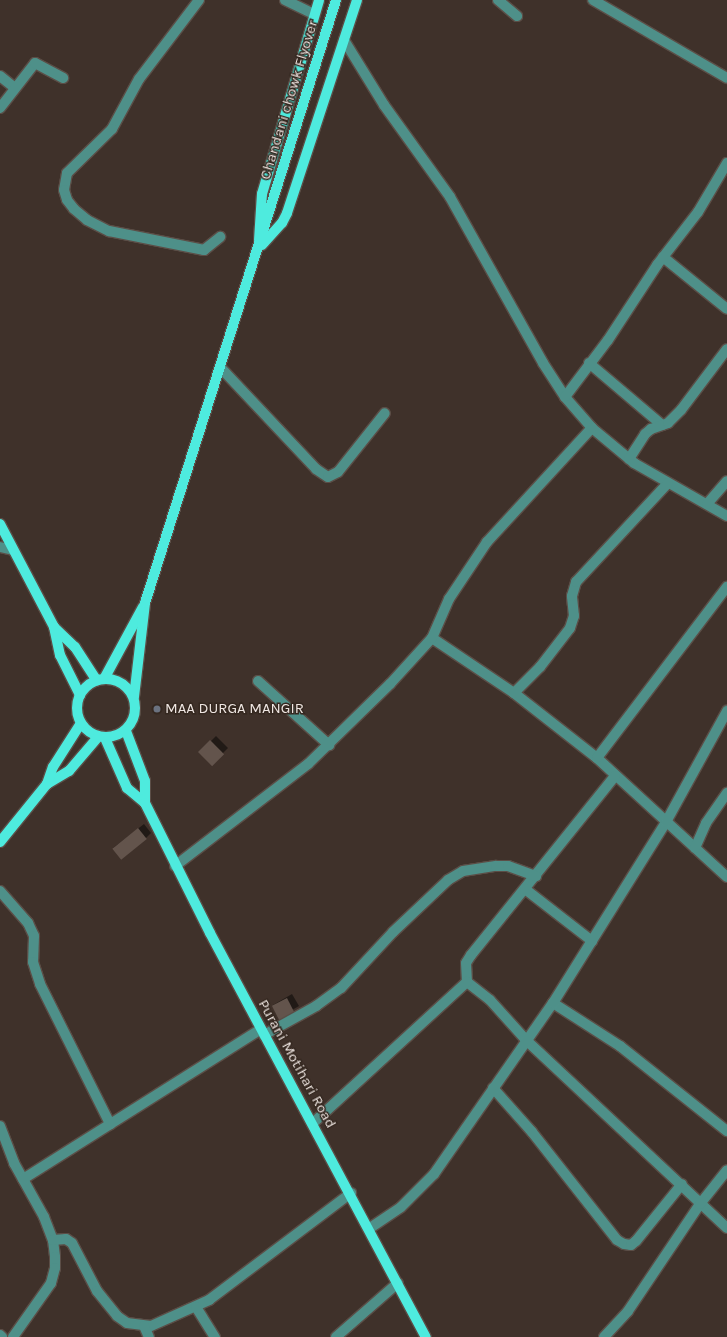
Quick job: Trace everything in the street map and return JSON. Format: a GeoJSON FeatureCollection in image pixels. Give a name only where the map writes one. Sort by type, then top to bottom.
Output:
{"type":"FeatureCollection","features":[{"type":"Feature","properties":{"kind":"main road"},"geometry":{"type":"LineString","coordinates":[[259,248],[258,220],[262,194],[319,0]]}},
{"type":"Feature","properties":{"kind":"main road","name":"Chandani chowk Flyover"},"geometry":{"type":"LineString","coordinates":[[145,603],[259,248],[336,0]]}},
{"type":"Feature","properties":{"kind":"main road"},"geometry":{"type":"LineString","coordinates":[[259,248],[282,223],[286,214],[356,0]]}},
{"type":"Feature","properties":{"kind":"main road"},"geometry":{"type":"LineString","coordinates":[[0,524],[54,627],[60,655],[80,695],[77,709],[81,723],[102,737]]}},
{"type":"Feature","properties":{"kind":"main road"},"geometry":{"type":"LineString","coordinates":[[80,695],[100,680],[145,603]]}},
{"type":"Feature","properties":{"kind":"main road"},"geometry":{"type":"LineString","coordinates":[[47,784],[69,771],[102,737],[120,735],[126,731],[136,711],[134,697],[145,603]]}},
{"type":"Feature","properties":{"kind":"main road"},"geometry":{"type":"LineString","coordinates":[[54,627],[75,647],[100,680],[118,681],[134,697]]}},
{"type":"Feature","properties":{"kind":"main road"},"geometry":{"type":"LineString","coordinates":[[0,842],[47,784],[53,767],[81,723]]}},
{"type":"Feature","properties":{"kind":"main road","name":"Purani Motihari Road"},"geometry":{"type":"LineString","coordinates":[[126,731],[145,781],[145,803]]}},
{"type":"Feature","properties":{"kind":"main road","name":"Purani Motihari Road"},"geometry":{"type":"LineString","coordinates":[[102,737],[127,788],[145,803],[175,866],[263,1032],[370,1228],[426,1337]]}},
{"type":"Feature","properties":{"kind":"street"},"geometry":{"type":"LineString","coordinates":[[199,0],[139,79],[112,130],[67,173],[64,190],[67,200],[74,210],[88,220],[109,231],[204,250],[220,237]]}},
{"type":"Feature","properties":{"kind":"street"},"geometry":{"type":"LineString","coordinates":[[285,0],[314,14]]}},
{"type":"Feature","properties":{"kind":"street"},"geometry":{"type":"LineString","coordinates":[[498,0],[517,16]]}},
{"type":"Feature","properties":{"kind":"street"},"geometry":{"type":"LineString","coordinates":[[593,0],[727,78]]}},
{"type":"Feature","properties":{"kind":"street"},"geometry":{"type":"LineString","coordinates":[[344,40],[384,105],[450,197],[544,363],[566,397],[592,428],[629,459],[727,516]]}},
{"type":"Feature","properties":{"kind":"street"},"geometry":{"type":"LineString","coordinates":[[0,108],[35,63],[62,78]]}},
{"type":"Feature","properties":{"kind":"street"},"geometry":{"type":"LineString","coordinates":[[0,76],[15,88]]}},
{"type":"Feature","properties":{"kind":"street"},"geometry":{"type":"LineString","coordinates":[[566,397],[589,363],[608,340],[663,257],[698,212],[727,163]]}},
{"type":"Feature","properties":{"kind":"street"},"geometry":{"type":"LineString","coordinates":[[663,257],[727,309]]}},
{"type":"Feature","properties":{"kind":"street"},"geometry":{"type":"LineString","coordinates":[[629,459],[645,434],[651,429],[668,424],[681,410],[727,349]]}},
{"type":"Feature","properties":{"kind":"street"},"geometry":{"type":"LineString","coordinates":[[589,363],[662,425]]}},
{"type":"Feature","properties":{"kind":"street"},"geometry":{"type":"LineString","coordinates":[[220,367],[316,469],[328,477],[338,472],[385,413]]}},
{"type":"Feature","properties":{"kind":"street"},"geometry":{"type":"LineString","coordinates":[[175,866],[296,774],[329,745],[432,638],[449,599],[478,555],[592,428]]}},
{"type":"Feature","properties":{"kind":"street"},"geometry":{"type":"LineString","coordinates":[[707,504],[727,481]]}},
{"type":"Feature","properties":{"kind":"street"},"geometry":{"type":"LineString","coordinates":[[514,693],[540,667],[570,628],[574,616],[572,596],[576,582],[668,483]]}},
{"type":"Feature","properties":{"kind":"street"},"geometry":{"type":"LineString","coordinates":[[0,547],[13,550]]}},
{"type":"Feature","properties":{"kind":"street"},"geometry":{"type":"LineString","coordinates":[[597,758],[727,587]]}},
{"type":"Feature","properties":{"kind":"street"},"geometry":{"type":"LineString","coordinates":[[432,638],[514,693],[597,758],[614,776],[727,877]]}},
{"type":"Feature","properties":{"kind":"street"},"geometry":{"type":"LineString","coordinates":[[258,682],[329,745]]}},
{"type":"Feature","properties":{"kind":"street"},"geometry":{"type":"LineString","coordinates":[[370,1228],[401,1207],[429,1180],[553,1003],[666,822],[727,711]]}},
{"type":"Feature","properties":{"kind":"street"},"geometry":{"type":"LineString","coordinates":[[614,776],[466,963],[467,982],[490,1000],[526,1040],[682,1184],[700,1204],[727,1228]]}},
{"type":"Feature","properties":{"kind":"street"},"geometry":{"type":"LineString","coordinates":[[695,848],[706,823],[727,793]]}},
{"type":"Feature","properties":{"kind":"street"},"geometry":{"type":"LineString","coordinates":[[23,1179],[110,1124],[263,1032],[316,1006],[341,988],[393,932],[448,880],[463,871],[496,866],[508,866],[536,876]]}},
{"type":"Feature","properties":{"kind":"street"},"geometry":{"type":"LineString","coordinates":[[525,890],[592,941]]}},
{"type":"Feature","properties":{"kind":"street"},"geometry":{"type":"LineString","coordinates":[[0,891],[28,923],[34,936],[33,962],[40,984],[110,1124]]}},
{"type":"Feature","properties":{"kind":"street"},"geometry":{"type":"LineString","coordinates":[[313,1123],[467,982]]}},
{"type":"Feature","properties":{"kind":"street"},"geometry":{"type":"LineString","coordinates":[[553,1003],[620,1046],[727,1131]]}},
{"type":"Feature","properties":{"kind":"street"},"geometry":{"type":"LineString","coordinates":[[493,1088],[532,1132],[617,1240],[624,1244],[631,1245],[636,1241],[682,1184]]}},
{"type":"Feature","properties":{"kind":"street"},"geometry":{"type":"LineString","coordinates":[[0,1126],[23,1179],[44,1217],[53,1240],[56,1268],[51,1283],[13,1337]]}},
{"type":"Feature","properties":{"kind":"street"},"geometry":{"type":"LineString","coordinates":[[604,1337],[628,1311],[700,1204],[727,1170]]}},
{"type":"Feature","properties":{"kind":"street"},"geometry":{"type":"LineString","coordinates":[[53,1240],[66,1239],[72,1243],[97,1291],[117,1316],[127,1323],[144,1326],[163,1323],[196,1308],[351,1193]]}},
{"type":"Feature","properties":{"kind":"street"},"geometry":{"type":"LineString","coordinates":[[336,1337],[398,1283]]}},
{"type":"Feature","properties":{"kind":"street"},"geometry":{"type":"LineString","coordinates":[[196,1308],[215,1337]]}},
{"type":"Feature","properties":{"kind":"street"},"geometry":{"type":"LineString","coordinates":[[144,1326],[149,1337]]}},
{"type":"Feature","properties":{"kind":"building"},"geometry":{"type":"Polygon","coordinates":[[[210,740],[224,754],[212,766],[198,752],[210,740]]]}},
{"type":"Feature","properties":{"kind":"building"},"geometry":{"type":"Polygon","coordinates":[[[138,828],[147,839],[121,860],[112,849],[138,828]]]}},
{"type":"Feature","properties":{"kind":"building"},"geometry":{"type":"Polygon","coordinates":[[[287,998],[294,1012],[279,1020],[272,1006],[287,998]]]}},
{"type":"Feature","properties":{"kind":"place","name":"MAA DURGA MANGIR"},"geometry":{"type":"Point","coordinates":[157,709]}}]}
